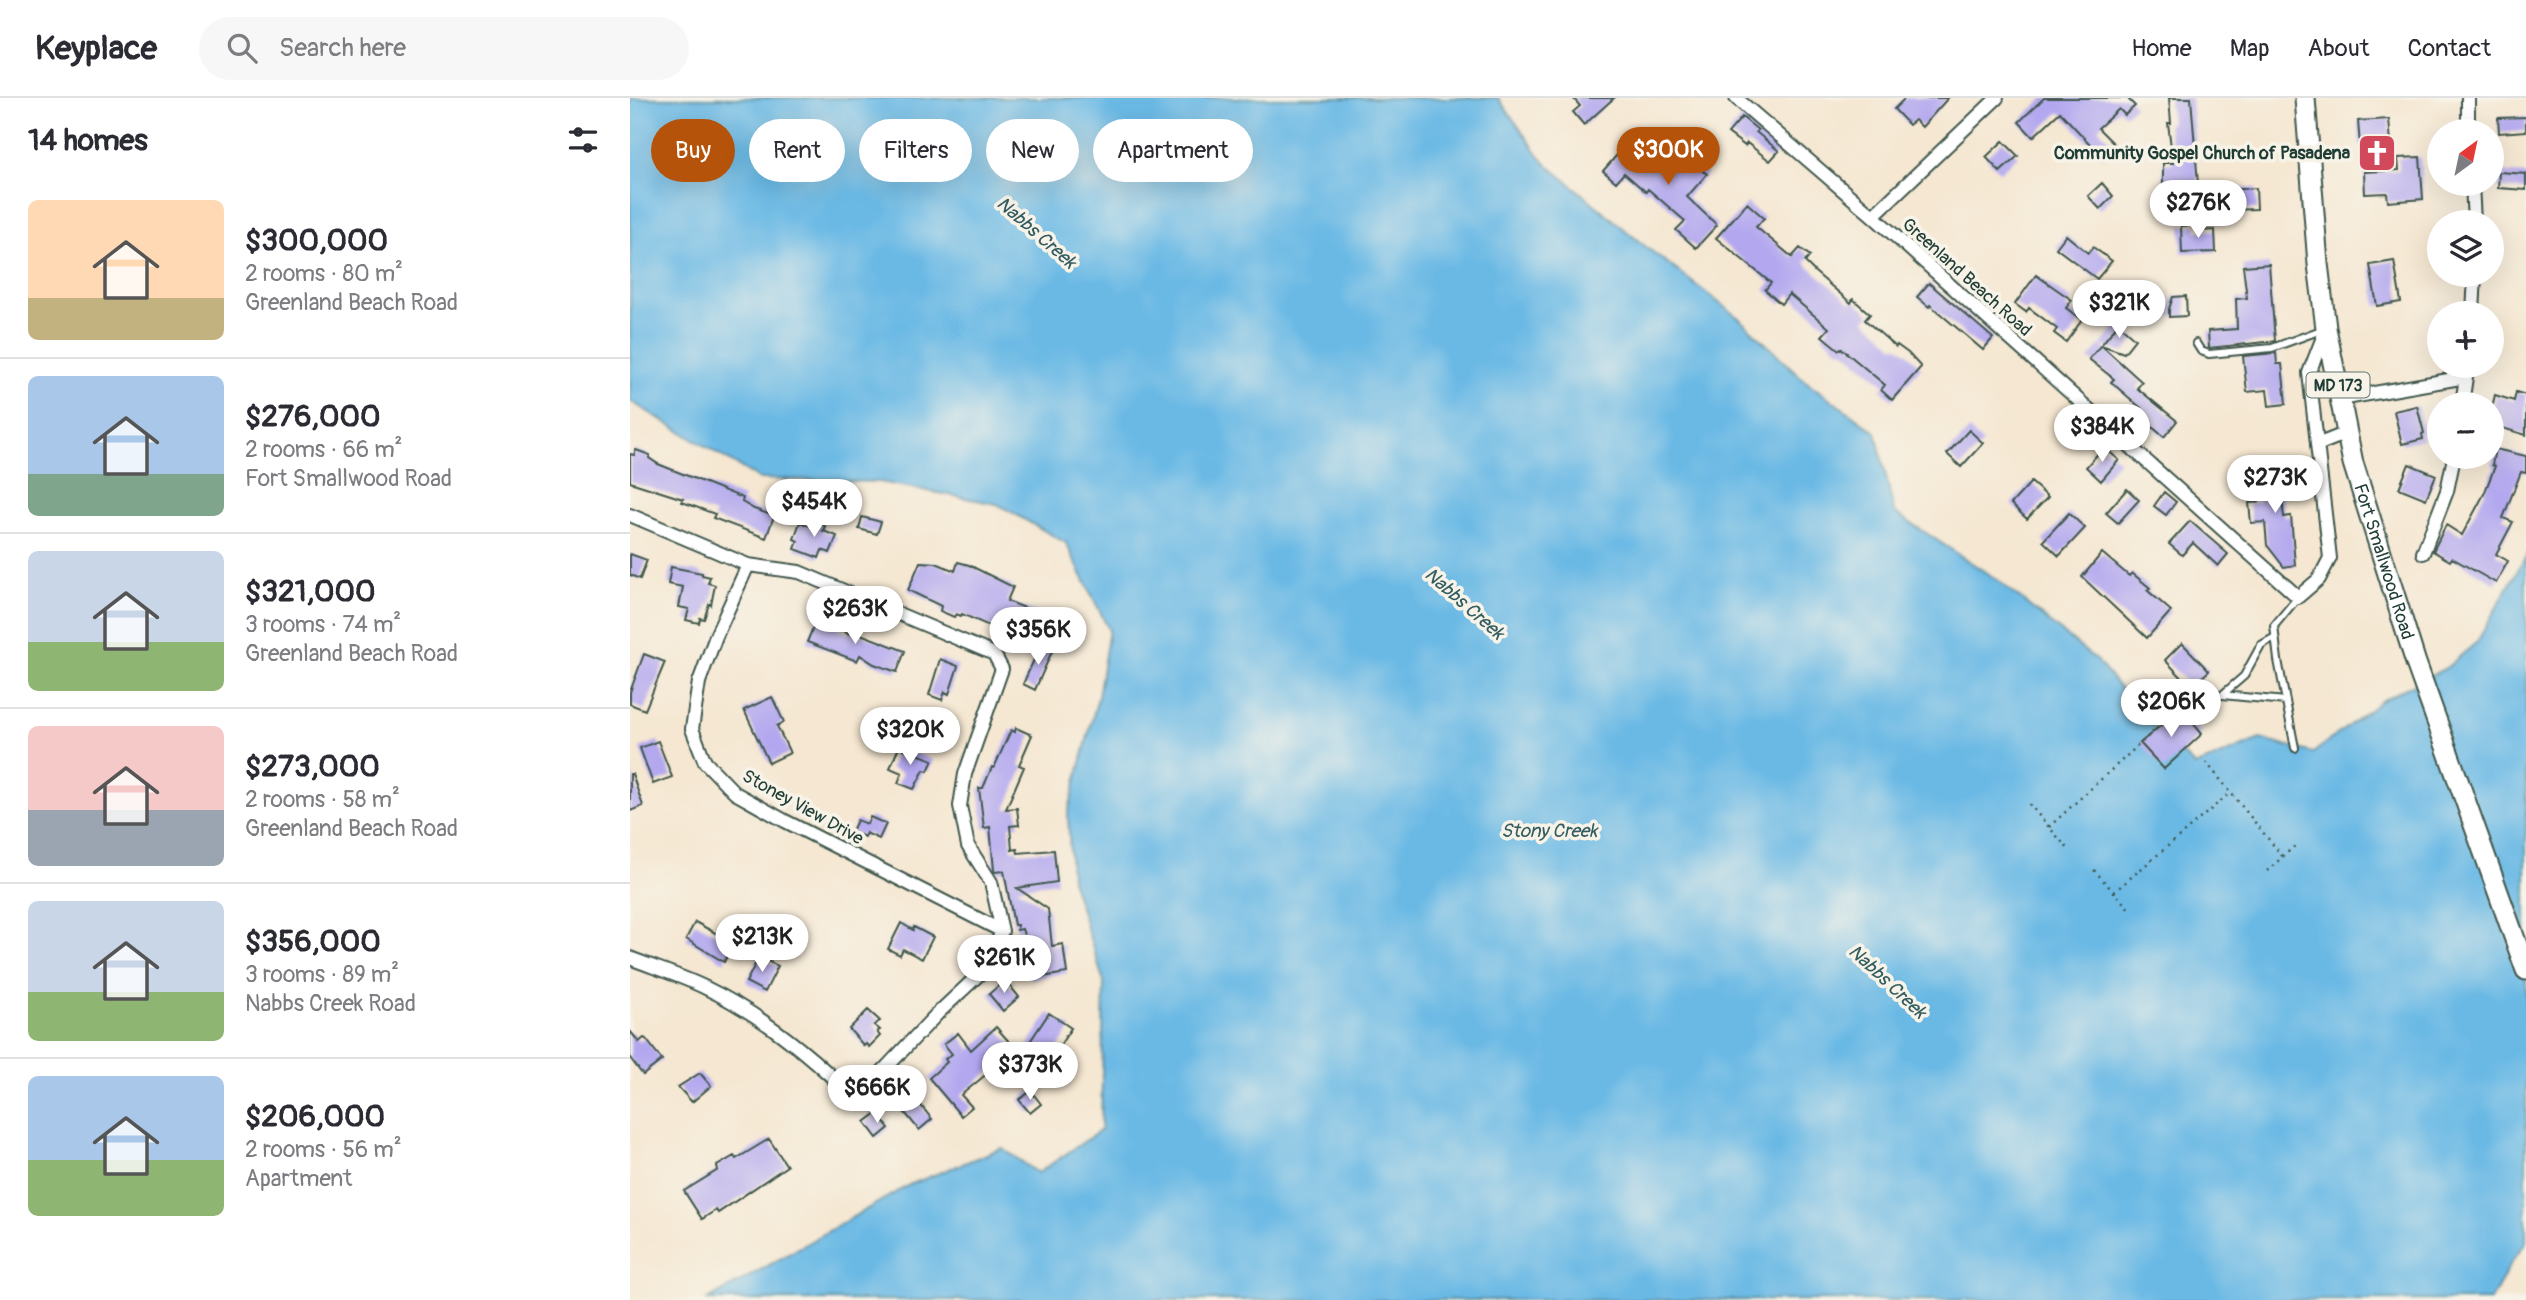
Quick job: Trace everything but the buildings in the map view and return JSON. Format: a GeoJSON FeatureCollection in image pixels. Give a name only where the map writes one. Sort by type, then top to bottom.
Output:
{"type":"FeatureCollection","features":[{"type":"Feature","properties":{"kind":"main road","name":"Fort Smallwood Road"},"geometry":{"type":"LineString","coordinates":[[2305,98],[2318,264],[2326,328],[2353,463],[2416,663],[2526,970]]}},
{"type":"Feature","properties":{"kind":"street","name":"Greenland Beach Road"},"geometry":{"type":"LineString","coordinates":[[1736,98],[1873,215],[2298,597]]}},
{"type":"Feature","properties":{"kind":"street"},"geometry":{"type":"LineString","coordinates":[[1873,215],[1997,98]]}},
{"type":"Feature","properties":{"kind":"street"},"geometry":{"type":"LineString","coordinates":[[2468,98],[2468,119]]}},
{"type":"Feature","properties":{"kind":"street"},"geometry":{"type":"LineString","coordinates":[[2298,597],[2319,579],[2330,558],[2309,373],[2326,328]]}},
{"type":"Feature","properties":{"kind":"street"},"geometry":{"type":"LineString","coordinates":[[2340,399],[2434,378]]}},
{"type":"Feature","properties":{"kind":"street"},"geometry":{"type":"LineString","coordinates":[[2317,445],[2347,433]]}},
{"type":"Feature","properties":{"kind":"street"},"geometry":{"type":"LineString","coordinates":[[2423,554],[2447,491],[2452,469]]}},
{"type":"Feature","properties":{"kind":"street"},"geometry":{"type":"LineString","coordinates":[[630,515],[748,565],[799,572],[994,654],[1002,669],[965,774],[960,806],[968,846],[991,882],[1002,931],[986,968],[937,1014],[863,1092],[850,1094],[823,1068],[760,1018],[704,987],[630,958]]}},
{"type":"Feature","properties":{"kind":"street","name":"Stoney View Drive"},"geometry":{"type":"LineString","coordinates":[[748,565],[699,682],[692,729],[705,762],[735,793],[1002,931]]}},
{"type":"Feature","properties":{"kind":"lane"},"geometry":{"type":"LineString","coordinates":[[2196,343],[2201,351],[2209,354],[2272,348],[2326,328]]}},
{"type":"Feature","properties":{"kind":"lane"},"geometry":{"type":"LineString","coordinates":[[2295,748],[2274,626],[2298,597]]}},
{"type":"Feature","properties":{"kind":"lane"},"geometry":{"type":"LineString","coordinates":[[2275,638],[2261,645],[2244,676],[2222,695],[2286,701]]}},
{"type":"Feature","properties":{"kind":"path"},"geometry":{"type":"LineString","coordinates":[[2049,827],[2156,729]]}},
{"type":"Feature","properties":{"kind":"path"},"geometry":{"type":"LineString","coordinates":[[2206,762],[2283,857]]}},
{"type":"Feature","properties":{"kind":"path"},"geometry":{"type":"LineString","coordinates":[[2114,892],[2231,793]]}},
{"type":"Feature","properties":{"kind":"path"},"geometry":{"type":"LineString","coordinates":[[2029,804],[2069,850]]}},
{"type":"Feature","properties":{"kind":"path"},"geometry":{"type":"LineString","coordinates":[[2267,871],[2298,843]]}},
{"type":"Feature","properties":{"kind":"path"},"geometry":{"type":"LineString","coordinates":[[2094,870],[2131,911]]}},
{"type":"Feature","properties":{"kind":"water","name":"Stony Creek"},"geometry":{"type":"Polygon","coordinates":[[[630,98],[1498,98],[1544,162],[1641,243],[1739,318],[1804,380],[1876,432],[1894,512],[1996,579],[2096,660],[2150,723],[2195,766],[2260,739],[2313,753],[2382,700],[2446,668],[2477,642],[2526,556],[2526,1242],[2491,1300],[708,1300],[909,1185],[1002,1148],[1038,1173],[1101,1130],[1104,982],[1071,879],[1068,813],[1098,697],[1109,630],[1066,543],[997,504],[880,482],[760,479],[630,401],[630,98]]]}},
{"type":"Feature","properties":{"kind":"place","name":"Community Gospel Church of Pasadena"},"geometry":{"type":"Point","coordinates":[2377,153]}},
{"type":"Feature","properties":{"kind":"water label","name":"Nabbs Creek"},"geometry":{"type":"Point","coordinates":[1037,232]}},
{"type":"Feature","properties":{"kind":"water label","name":"Nabbs Creek"},"geometry":{"type":"Point","coordinates":[1465,603]}},
{"type":"Feature","properties":{"kind":"water label","name":"Nabbs Creek"},"geometry":{"type":"Point","coordinates":[1888,981]}}]}
